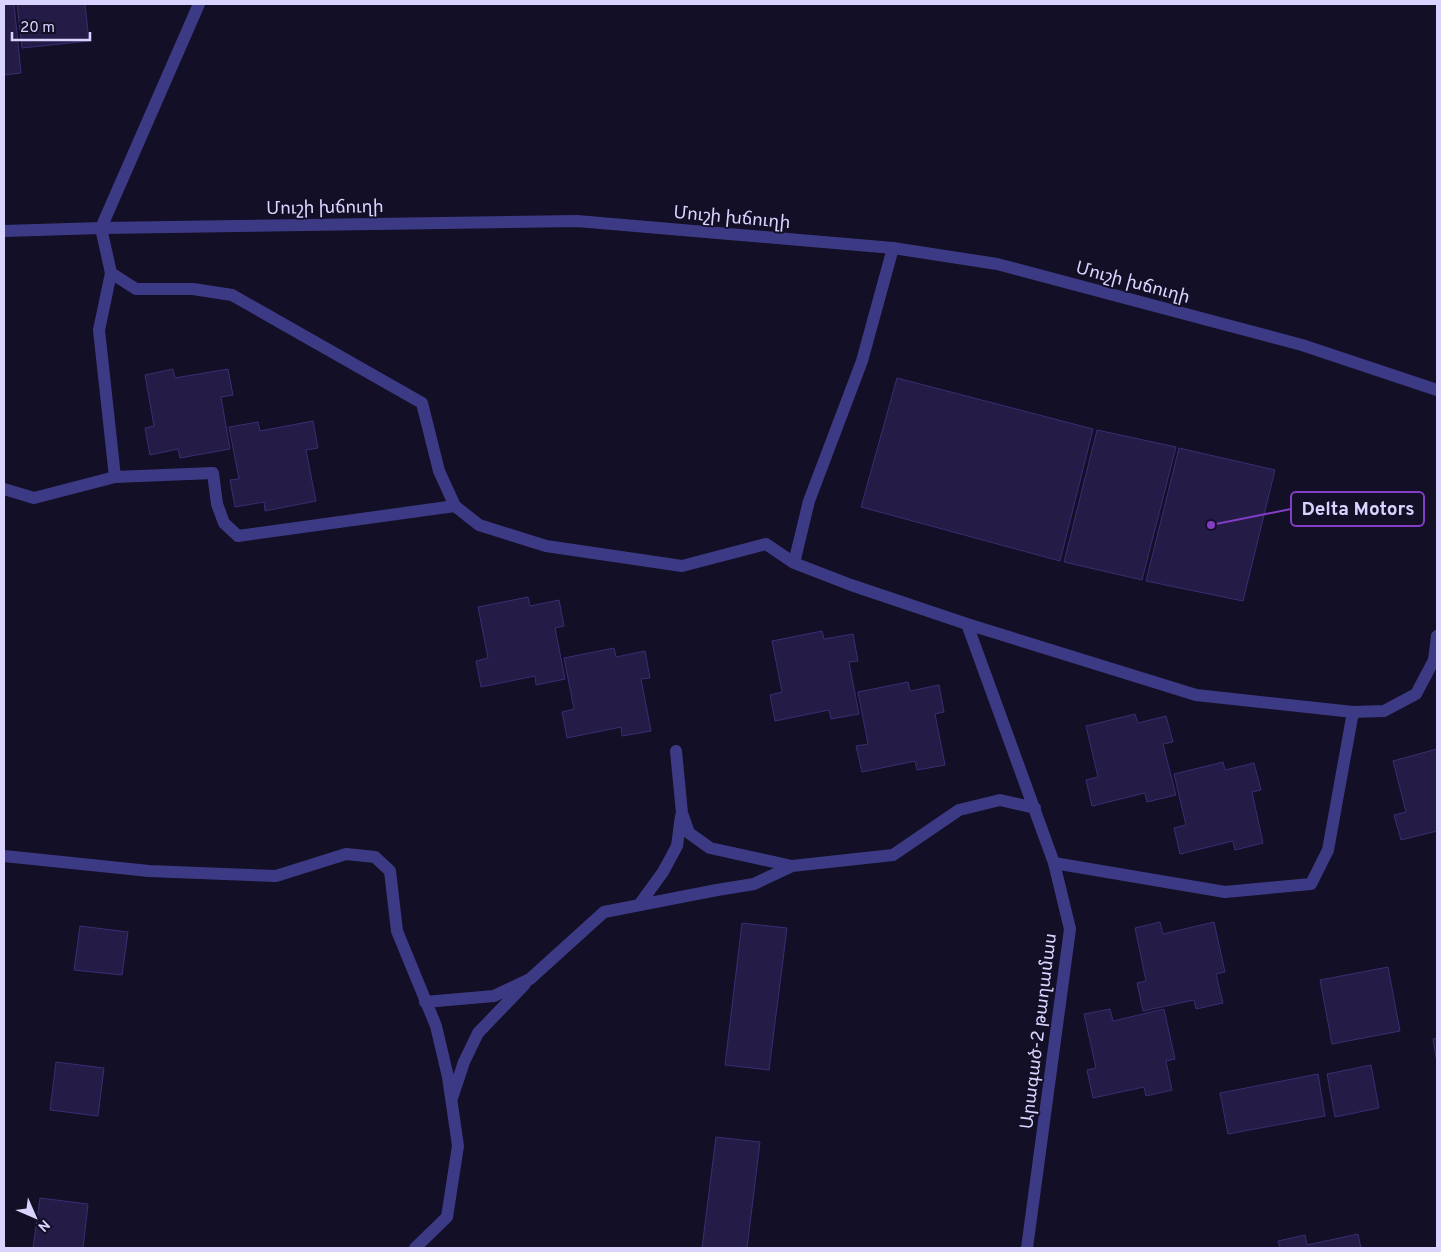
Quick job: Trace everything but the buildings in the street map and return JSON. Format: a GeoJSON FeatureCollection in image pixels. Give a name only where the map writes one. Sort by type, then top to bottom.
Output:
{"type":"FeatureCollection","features":[{"type":"Feature","properties":{"kind":"street"},"geometry":{"type":"LineString","coordinates":[[115,477],[99,330],[111,272],[101,228],[199,4]]}},
{"type":"Feature","properties":{"kind":"street","name":"Մուշի խճուղի"},"geometry":{"type":"LineString","coordinates":[[4,231],[577,221],[893,248],[997,264],[1302,345],[1437,390]]}},
{"type":"Feature","properties":{"kind":"street"},"geometry":{"type":"LineString","coordinates":[[794,562],[809,501],[862,361],[893,248]]}},
{"type":"Feature","properties":{"kind":"street"},"geometry":{"type":"LineString","coordinates":[[111,272],[136,289],[193,290],[232,295],[422,403],[439,471],[455,506],[479,525],[546,546],[682,566],[766,544],[794,562],[851,585],[967,624],[1196,695],[1353,712],[1384,711],[1416,694],[1436,662],[1437,636]]}},
{"type":"Feature","properties":{"kind":"street"},"geometry":{"type":"LineString","coordinates":[[4,489],[34,498],[115,477],[213,473],[217,504],[224,523],[238,536],[455,506]]}},
{"type":"Feature","properties":{"kind":"street","name":"Արագած-2 թաղամաս"},"geometry":{"type":"LineString","coordinates":[[967,624],[1054,863],[1070,929],[1027,1248]]}},
{"type":"Feature","properties":{"kind":"street"},"geometry":{"type":"LineString","coordinates":[[1054,863],[1225,892],[1311,884],[1328,850],[1353,712]]}},
{"type":"Feature","properties":{"kind":"street"},"geometry":{"type":"LineString","coordinates":[[676,751],[682,813],[689,833],[710,848],[792,866],[893,855],[959,810],[1000,800],[1034,808]]}},
{"type":"Feature","properties":{"kind":"street"},"geometry":{"type":"LineString","coordinates":[[639,905],[663,872],[677,846],[682,813]]}},
{"type":"Feature","properties":{"kind":"street"},"geometry":{"type":"LineString","coordinates":[[4,856],[149,871],[276,876],[346,854],[375,857],[390,871],[397,931],[436,1026],[448,1077],[458,1146],[447,1217],[415,1248]]}},
{"type":"Feature","properties":{"kind":"street"},"geometry":{"type":"LineString","coordinates":[[452,1101],[464,1062],[478,1034],[530,979],[604,912],[754,884],[792,866]]}},
{"type":"Feature","properties":{"kind":"street"},"geometry":{"type":"LineString","coordinates":[[425,1002],[494,996],[530,979]]}},
{"type":"Feature","properties":{"kind":"place","name":"Delta Motors"},"geometry":{"type":"Point","coordinates":[1211,525]}}]}
